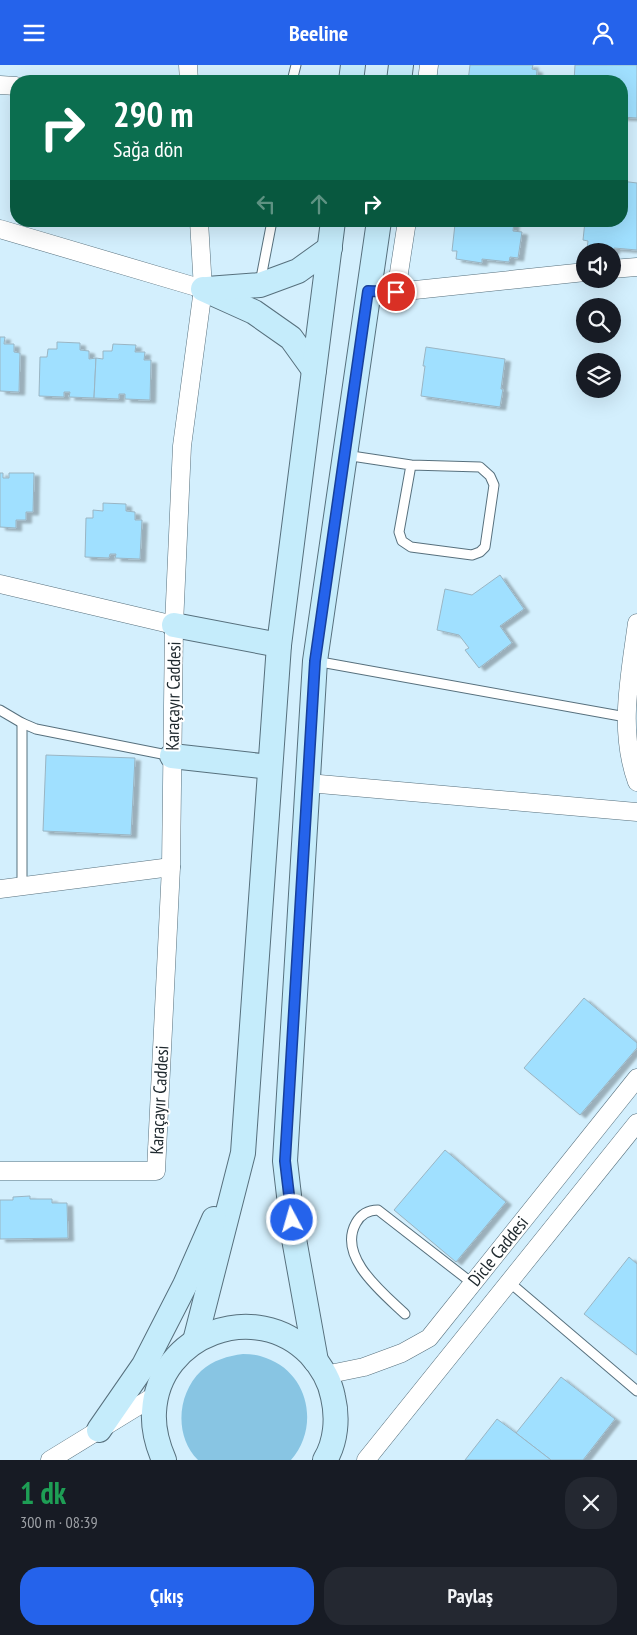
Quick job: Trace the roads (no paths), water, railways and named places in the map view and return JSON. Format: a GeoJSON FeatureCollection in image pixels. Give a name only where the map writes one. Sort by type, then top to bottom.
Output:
{"type":"FeatureCollection","features":[{"type":"Feature","properties":{"kind":"street","name":"Karaçayır Caddesi"},"geometry":{"type":"LineString","coordinates":[[0,1171],[156,1171],[171,867],[174,625],[182,446],[203,289],[199,227]]}},
{"type":"Feature","properties":{"kind":"street"},"geometry":{"type":"LineString","coordinates":[[195,1341],[243,1153],[279,645],[332,227]]}},
{"type":"Feature","properties":{"kind":"street"},"geometry":{"type":"LineString","coordinates":[[321,1368],[294,1239],[285,1161],[315,661],[377,227]]}},
{"type":"Feature","properties":{"kind":"street"},"geometry":{"type":"LineString","coordinates":[[396,292],[406,227]]}},
{"type":"Feature","properties":{"kind":"street"},"geometry":{"type":"LineString","coordinates":[[0,229],[203,289],[254,312],[291,338],[314,369]]}},
{"type":"Feature","properties":{"kind":"street"},"geometry":{"type":"LineString","coordinates":[[203,289],[260,285],[298,271],[330,248]]}},
{"type":"Feature","properties":{"kind":"street"},"geometry":{"type":"LineString","coordinates":[[621,268],[637,267]]}},
{"type":"Feature","properties":{"kind":"street"},"geometry":{"type":"LineString","coordinates":[[368,291],[396,292],[576,273]]}},
{"type":"Feature","properties":{"kind":"street"},"geometry":{"type":"LineString","coordinates":[[0,583],[174,625],[279,645]]}},
{"type":"Feature","properties":{"kind":"street"},"geometry":{"type":"LineString","coordinates":[[637,623],[626,717],[629,752],[637,782]]}},
{"type":"Feature","properties":{"kind":"street"},"geometry":{"type":"LineString","coordinates":[[172,756],[270,767]]}},
{"type":"Feature","properties":{"kind":"street"},"geometry":{"type":"LineString","coordinates":[[308,783],[637,812]]}},
{"type":"Feature","properties":{"kind":"street"},"geometry":{"type":"LineString","coordinates":[[0,889],[171,867]]}},
{"type":"Feature","properties":{"kind":"street","name":"Dicle Caddesi"},"geometry":{"type":"LineString","coordinates":[[321,1368],[364,1367],[402,1353],[429,1337],[637,1078]]}},
{"type":"Feature","properties":{"kind":"street","name":"Dicle Caddesi"},"geometry":{"type":"LineString","coordinates":[[366,1460],[637,1123]]}},
{"type":"Feature","properties":{"kind":"street"},"geometry":{"type":"LineString","coordinates":[[99,1430],[144,1365],[185,1285],[243,1153]]}},
{"type":"Feature","properties":{"kind":"street"},"geometry":{"type":"LineString","coordinates":[[164,1460],[157,1444],[154,1428],[154,1411],[156,1395],[170,1364],[182,1351],[210,1333],[226,1328],[243,1326],[260,1327],[276,1331],[291,1339],[305,1348],[321,1368],[332,1390],[335,1407],[336,1423],[329,1459]]}},
{"type":"Feature","properties":{"kind":"street"},"geometry":{"type":"LineString","coordinates":[[50,1460],[156,1395]]}},
{"type":"Feature","properties":{"kind":"lane"},"geometry":{"type":"LineString","coordinates":[[260,285],[271,227]]}},
{"type":"Feature","properties":{"kind":"lane"},"geometry":{"type":"LineString","coordinates":[[344,455],[411,465],[480,467],[490,476],[494,485],[485,547],[480,552],[472,555],[411,547],[402,541],[399,531],[411,465]]}},
{"type":"Feature","properties":{"kind":"lane"},"geometry":{"type":"LineString","coordinates":[[315,661],[626,717]]}},
{"type":"Feature","properties":{"kind":"lane"},"geometry":{"type":"LineString","coordinates":[[0,710],[36,729],[172,756]]}},
{"type":"Feature","properties":{"kind":"lane"},"geometry":{"type":"LineString","coordinates":[[22,723],[22,886]]}},
{"type":"Feature","properties":{"kind":"lane"},"geometry":{"type":"LineString","coordinates":[[404,1314],[357,1263],[352,1250],[354,1228],[359,1218],[371,1210],[378,1210],[472,1283]]}},
{"type":"Feature","properties":{"kind":"lane"},"geometry":{"type":"LineString","coordinates":[[509,1282],[637,1391]]}}]}
